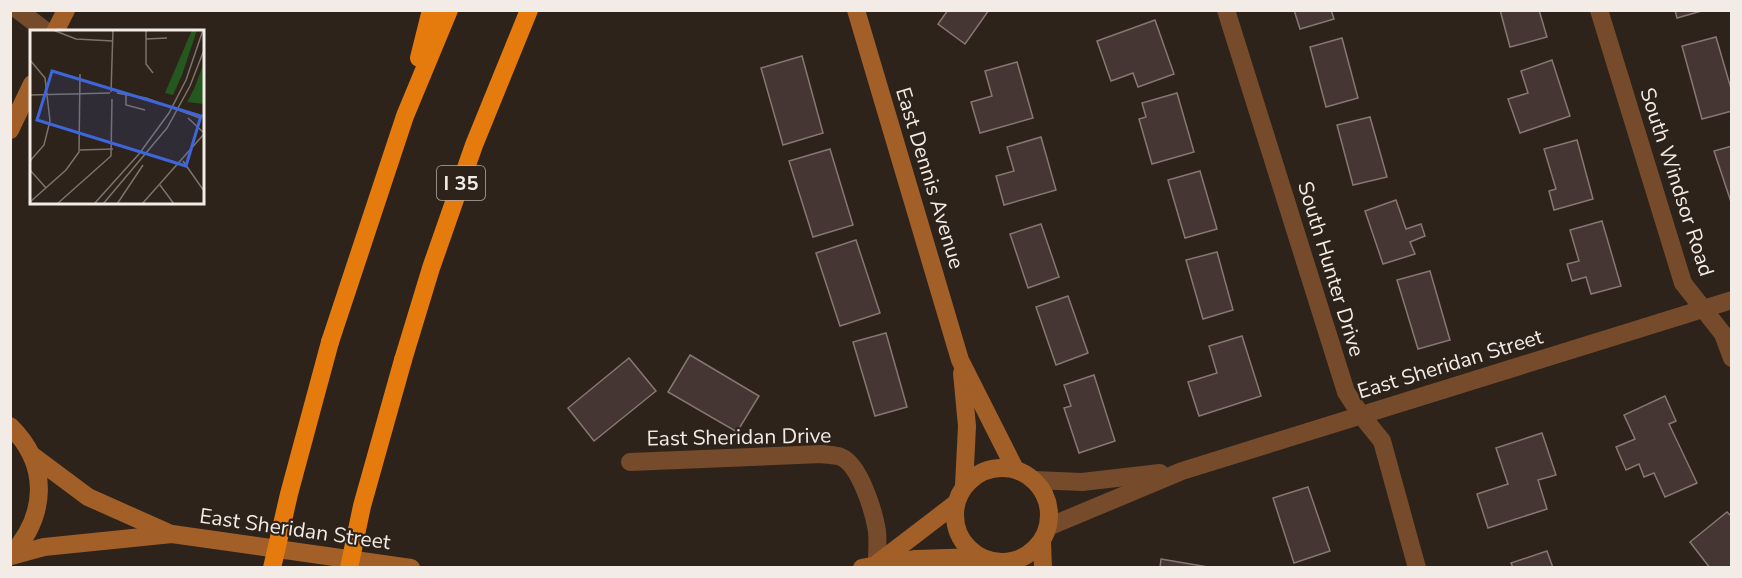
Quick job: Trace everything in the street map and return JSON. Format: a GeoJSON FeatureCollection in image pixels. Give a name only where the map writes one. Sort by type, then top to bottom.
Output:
{"type":"FeatureCollection","features":[{"type":"Feature","properties":{"kind":"highway"},"geometry":{"type":"LineString","coordinates":[[405,116],[431,10]]}},
{"type":"Feature","properties":{"kind":"highway"},"geometry":{"type":"LineString","coordinates":[[272,567],[330,342],[405,116],[449,10]]}},
{"type":"Feature","properties":{"kind":"highway","name":"I 35"},"geometry":{"type":"LineString","coordinates":[[349,567],[362,506],[431,268],[474,145],[529,10]]}},
{"type":"Feature","properties":{"kind":"main road"},"geometry":{"type":"LineString","coordinates":[[56,30],[66,10]]}},
{"type":"Feature","properties":{"kind":"main road","name":"East Dennis Avenue"},"geometry":{"type":"LineString","coordinates":[[856,10],[960,360],[1015,469]]}},
{"type":"Feature","properties":{"kind":"main road"},"geometry":{"type":"LineString","coordinates":[[10,130],[30,88]]}},
{"type":"Feature","properties":{"kind":"main road","name":"East Dennis Avenue"},"geometry":{"type":"LineString","coordinates":[[960,360],[967,426],[964,486]]}},
{"type":"Feature","properties":{"kind":"main road"},"geometry":{"type":"LineString","coordinates":[[10,426],[20,436],[33,456],[40,481],[37,513],[26,538],[11,556]]}},
{"type":"Feature","properties":{"kind":"main road","name":"East Sheridan Street"},"geometry":{"type":"LineString","coordinates":[[33,456],[88,497],[172,534]]}},
{"type":"Feature","properties":{"kind":"main road"},"geometry":{"type":"LineString","coordinates":[[990,562],[966,547],[958,534],[954,519],[956,504],[964,486],[974,476],[987,470],[1015,469],[1034,480],[1048,502],[1050,514],[1045,534],[1043,567]]}},
{"type":"Feature","properties":{"kind":"main road"},"geometry":{"type":"LineString","coordinates":[[869,566],[956,504]]}},
{"type":"Feature","properties":{"kind":"main road","name":"East Sheridan Street"},"geometry":{"type":"LineString","coordinates":[[11,556],[44,547],[172,534],[411,567]]}},
{"type":"Feature","properties":{"kind":"main road"},"geometry":{"type":"LineString","coordinates":[[869,566],[916,559],[1008,562],[1021,559],[1033,552],[1045,534]]}},
{"type":"Feature","properties":{"kind":"street"},"geometry":{"type":"LineString","coordinates":[[18,10],[44,30]]}},
{"type":"Feature","properties":{"kind":"street","name":"South Hunter Drive"},"geometry":{"type":"LineString","coordinates":[[1226,10],[1346,392],[1382,441],[1417,567]]}},
{"type":"Feature","properties":{"kind":"street","name":"South Windsor Road"},"geometry":{"type":"LineString","coordinates":[[1599,10],[1683,283],[1723,334],[1731,358]]}},
{"type":"Feature","properties":{"kind":"street","name":"East Sheridan Street"},"geometry":{"type":"LineString","coordinates":[[1045,534],[1182,471],[1731,300]]}},
{"type":"Feature","properties":{"kind":"street","name":"East Sheridan Drive"},"geometry":{"type":"LineString","coordinates":[[630,462],[822,454],[842,458],[855,470],[862,483],[877,532],[869,566]]}},
{"type":"Feature","properties":{"kind":"street","name":"East Sheridan Street"},"geometry":{"type":"LineString","coordinates":[[1034,480],[1082,482],[1182,471]]}},
{"type":"Feature","properties":{"kind":"building"},"geometry":{"type":"Polygon","coordinates":[[[948,10],[989,10],[965,44],[938,24],[948,10]]]}},
{"type":"Feature","properties":{"kind":"building"},"geometry":{"type":"Polygon","coordinates":[[[1294,10],[1331,10],[1334,19],[1300,29],[1294,10]]]}},
{"type":"Feature","properties":{"kind":"building"},"geometry":{"type":"Polygon","coordinates":[[[1500,10],[1539,10],[1547,37],[1510,47],[1500,10]]]}},
{"type":"Feature","properties":{"kind":"building"},"geometry":{"type":"Polygon","coordinates":[[[1675,10],[1705,10],[1677,18],[1675,10]]]}},
{"type":"Feature","properties":{"kind":"building"},"geometry":{"type":"Polygon","coordinates":[[[1155,20],[1174,74],[1138,87],[1133,73],[1111,81],[1097,41],[1155,20]]]}},
{"type":"Feature","properties":{"kind":"building"},"geometry":{"type":"Polygon","coordinates":[[[1716,37],[1732,92],[1732,111],[1702,119],[1682,46],[1716,37]]]}},
{"type":"Feature","properties":{"kind":"building"},"geometry":{"type":"Polygon","coordinates":[[[1342,38],[1358,98],[1326,107],[1310,47],[1342,38]]]}},
{"type":"Feature","properties":{"kind":"building"},"geometry":{"type":"Polygon","coordinates":[[[802,56],[823,133],[783,145],[761,68],[802,56]]]}},
{"type":"Feature","properties":{"kind":"building"},"geometry":{"type":"Polygon","coordinates":[[[1552,60],[1570,116],[1520,133],[1508,99],[1528,93],[1521,71],[1552,60]]]}},
{"type":"Feature","properties":{"kind":"building"},"geometry":{"type":"Polygon","coordinates":[[[1017,62],[1033,118],[980,133],[971,102],[992,96],[985,71],[1017,62]]]}},
{"type":"Feature","properties":{"kind":"building"},"geometry":{"type":"Polygon","coordinates":[[[1177,93],[1194,152],[1152,164],[1139,119],[1146,117],[1142,103],[1177,93]]]}},
{"type":"Feature","properties":{"kind":"building"},"geometry":{"type":"Polygon","coordinates":[[[1370,117],[1387,177],[1353,185],[1337,125],[1370,117]]]}},
{"type":"Feature","properties":{"kind":"building"},"geometry":{"type":"Polygon","coordinates":[[[1041,137],[1056,190],[1004,205],[996,176],[1014,171],[1007,147],[1041,137]]]}},
{"type":"Feature","properties":{"kind":"building"},"geometry":{"type":"Polygon","coordinates":[[[1577,140],[1593,199],[1554,210],[1549,191],[1556,189],[1544,149],[1577,140]]]}},
{"type":"Feature","properties":{"kind":"building"},"geometry":{"type":"Polygon","coordinates":[[[1732,146],[1732,205],[1714,151],[1732,146]]]}},
{"type":"Feature","properties":{"kind":"building"},"geometry":{"type":"Polygon","coordinates":[[[830,149],[853,225],[813,237],[789,161],[830,149]]]}},
{"type":"Feature","properties":{"kind":"building"},"geometry":{"type":"Polygon","coordinates":[[[1200,171],[1217,229],[1185,238],[1168,180],[1200,171]]]}},
{"type":"Feature","properties":{"kind":"building"},"geometry":{"type":"Polygon","coordinates":[[[1396,200],[1406,229],[1421,224],[1425,236],[1410,242],[1415,254],[1383,264],[1365,211],[1396,200]]]}},
{"type":"Feature","properties":{"kind":"building"},"geometry":{"type":"Polygon","coordinates":[[[1602,221],[1621,286],[1591,294],[1586,277],[1572,281],[1567,264],[1579,261],[1570,230],[1602,221]]]}},
{"type":"Feature","properties":{"kind":"building"},"geometry":{"type":"Polygon","coordinates":[[[1041,224],[1059,277],[1028,288],[1010,234],[1041,224]]]}},
{"type":"Feature","properties":{"kind":"building"},"geometry":{"type":"Polygon","coordinates":[[[856,240],[880,313],[840,326],[816,253],[856,240]]]}},
{"type":"Feature","properties":{"kind":"building"},"geometry":{"type":"Polygon","coordinates":[[[1217,252],[1233,310],[1203,319],[1186,260],[1217,252]]]}},
{"type":"Feature","properties":{"kind":"building"},"geometry":{"type":"Polygon","coordinates":[[[1430,271],[1450,340],[1418,349],[1397,280],[1430,271]]]}},
{"type":"Feature","properties":{"kind":"building"},"geometry":{"type":"Polygon","coordinates":[[[1068,296],[1088,353],[1056,365],[1036,307],[1068,296]]]}},
{"type":"Feature","properties":{"kind":"building"},"geometry":{"type":"Polygon","coordinates":[[[886,333],[907,407],[875,416],[853,342],[886,333]]]}},
{"type":"Feature","properties":{"kind":"building"},"geometry":{"type":"Polygon","coordinates":[[[1242,336],[1261,396],[1199,416],[1188,382],[1217,373],[1209,346],[1242,336]]]}},
{"type":"Feature","properties":{"kind":"building"},"geometry":{"type":"Polygon","coordinates":[[[690,355],[759,396],[737,432],[668,392],[690,355]]]}},
{"type":"Feature","properties":{"kind":"building"},"geometry":{"type":"Polygon","coordinates":[[[629,358],[656,391],[594,441],[568,408],[629,358]]]}},
{"type":"Feature","properties":{"kind":"building"},"geometry":{"type":"Polygon","coordinates":[[[1094,375],[1115,441],[1079,453],[1064,408],[1071,406],[1064,385],[1094,375]]]}},
{"type":"Feature","properties":{"kind":"building"},"geometry":{"type":"Polygon","coordinates":[[[1665,396],[1676,421],[1669,424],[1697,483],[1665,497],[1654,473],[1644,477],[1639,464],[1626,470],[1616,447],[1635,439],[1624,415],[1665,396]]]}},
{"type":"Feature","properties":{"kind":"building"},"geometry":{"type":"Polygon","coordinates":[[[1542,433],[1556,475],[1538,480],[1547,509],[1488,528],[1477,494],[1508,484],[1496,448],[1542,433]]]}},
{"type":"Feature","properties":{"kind":"building"},"geometry":{"type":"Polygon","coordinates":[[[1308,487],[1330,551],[1294,563],[1273,498],[1308,487]]]}},
{"type":"Feature","properties":{"kind":"building"},"geometry":{"type":"Polygon","coordinates":[[[1727,512],[1732,517],[1732,568],[1710,568],[1690,542],[1727,512]]]}},
{"type":"Feature","properties":{"kind":"building"},"geometry":{"type":"Polygon","coordinates":[[[1547,551],[1553,568],[1513,568],[1511,563],[1547,551]]]}},
{"type":"Feature","properties":{"kind":"building"},"geometry":{"type":"Polygon","coordinates":[[[1161,559],[1208,567],[1160,568],[1161,559]]]}}]}
